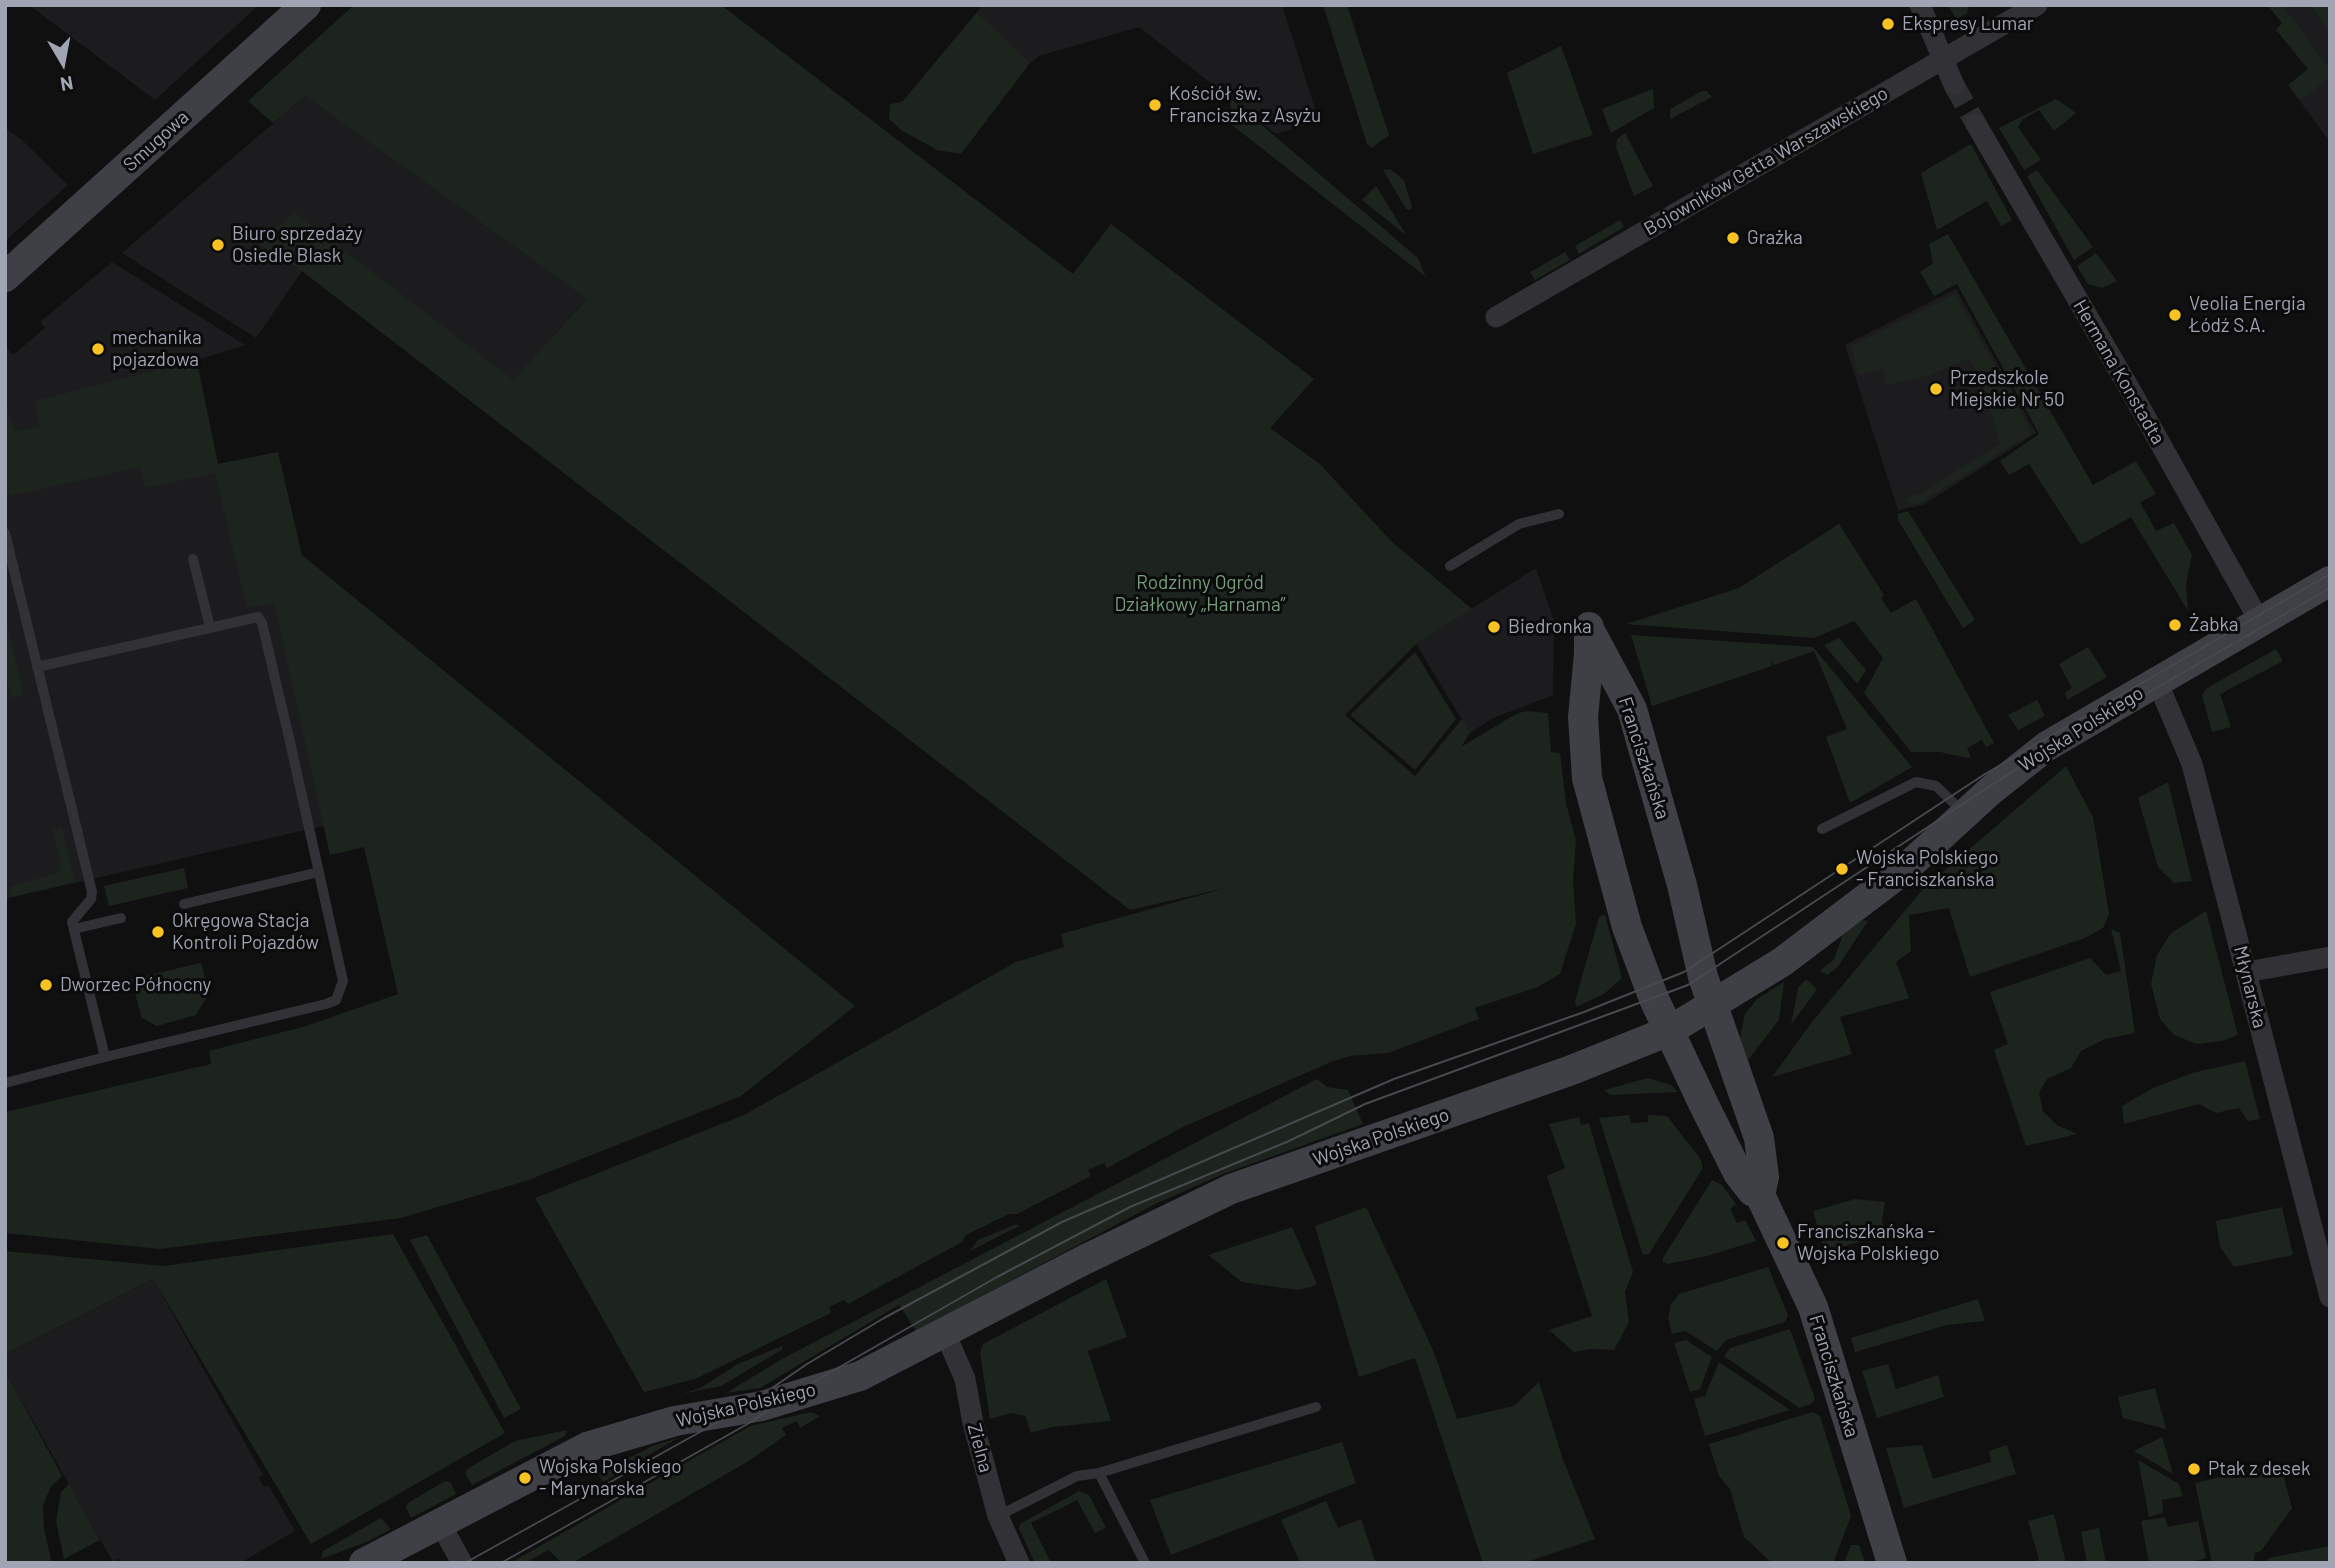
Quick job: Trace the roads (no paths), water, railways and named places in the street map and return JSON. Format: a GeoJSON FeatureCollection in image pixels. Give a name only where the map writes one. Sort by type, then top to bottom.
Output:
{"type":"FeatureCollection","features":[{"type":"Feature","properties":{"kind":"main road","name":"Smugowa"},"geometry":{"type":"LineString","coordinates":[[5,277],[306,5]]}},
{"type":"Feature","properties":{"kind":"main road","name":"Wojska Polskiego"},"geometry":{"type":"LineString","coordinates":[[364,1563],[587,1447],[675,1421],[762,1406],[839,1383],[944,1333],[1121,1241],[1231,1189],[1569,1071],[1669,1031],[1782,962],[1906,868],[1965,814],[2047,746],[2330,582]]}},
{"type":"Feature","properties":{"kind":"main road","name":"Franciszkańska"},"geometry":{"type":"LineString","coordinates":[[1760,1195],[1765,1178],[1762,1149],[1713,1006],[1632,709],[1589,627],[1583,717],[1591,800],[1627,927],[1669,1031],[1738,1173],[1752,1191],[1760,1195],[1814,1307],[1892,1563]]}},
{"type":"Feature","properties":{"kind":"street"},"geometry":{"type":"LineString","coordinates":[[1920,5],[1954,85]]}},
{"type":"Feature","properties":{"kind":"street","name":"Bojowników Getta Warszawskiego"},"geometry":{"type":"LineString","coordinates":[[1496,317],[2037,5]]}},
{"type":"Feature","properties":{"kind":"street","name":"Hermana Konstadta"},"geometry":{"type":"LineString","coordinates":[[1976,124],[2132,393],[2260,622]]}},
{"type":"Feature","properties":{"kind":"street","name":"Młynarska"},"geometry":{"type":"LineString","coordinates":[[2157,681],[2192,764],[2330,1297]]}},
{"type":"Feature","properties":{"kind":"street"},"geometry":{"type":"LineString","coordinates":[[2247,972],[2330,957]]}},
{"type":"Feature","properties":{"kind":"street","name":"Zielna"},"geometry":{"type":"LineString","coordinates":[[944,1333],[965,1379],[972,1423],[998,1516],[1019,1563]]}},
{"type":"Feature","properties":{"kind":"street"},"geometry":{"type":"LineString","coordinates":[[440,1522],[462,1563]]}},
{"type":"Feature","properties":{"kind":"lane"},"geometry":{"type":"LineString","coordinates":[[1450,566],[1519,524],[1559,513]]}},
{"type":"Feature","properties":{"kind":"lane"},"geometry":{"type":"LineString","coordinates":[[5,533],[92,892],[91,899],[74,917],[74,929],[105,1058]]}},
{"type":"Feature","properties":{"kind":"lane"},"geometry":{"type":"LineString","coordinates":[[193,559],[210,627]]}},
{"type":"Feature","properties":{"kind":"lane"},"geometry":{"type":"LineString","coordinates":[[5,1083],[335,1000],[343,981],[262,623],[258,617],[37,667]]}},
{"type":"Feature","properties":{"kind":"lane"},"geometry":{"type":"LineString","coordinates":[[1822,829],[1916,782],[1927,782],[1943,791],[1965,814]]}},
{"type":"Feature","properties":{"kind":"lane"},"geometry":{"type":"LineString","coordinates":[[184,904],[319,872]]}},
{"type":"Feature","properties":{"kind":"lane"},"geometry":{"type":"LineString","coordinates":[[74,929],[121,918]]}},
{"type":"Feature","properties":{"kind":"lane"},"geometry":{"type":"LineString","coordinates":[[998,1516],[1077,1476],[1099,1473],[1316,1407]]}},
{"type":"Feature","properties":{"kind":"lane"},"geometry":{"type":"LineString","coordinates":[[1099,1473],[1145,1563]]}},
{"type":"Feature","properties":{"kind":"tunnel"},"geometry":{"type":"LineString","coordinates":[[1954,85],[1976,124]]}},
{"type":"Feature","properties":{"kind":"tram line"},"geometry":{"type":"LineString","coordinates":[[465,1563],[743,1408],[807,1364],[884,1318],[1062,1222],[1394,1079],[1584,1012],[1684,972],[1985,774],[2330,574]]}},
{"type":"Feature","properties":{"kind":"tram line"},"geometry":{"type":"LineString","coordinates":[[501,1563],[751,1422],[789,1396],[997,1277],[1130,1207],[1289,1141],[1365,1104],[1688,985],[2019,767],[2330,588]]}},
{"type":"Feature","properties":{"kind":"place","name":"Ekspresy Lumar"},"geometry":{"type":"Point","coordinates":[1888,24]}},
{"type":"Feature","properties":{"kind":"place","name":"Kościół św. Franciszka z Asyżu"},"geometry":{"type":"Point","coordinates":[1155,105]}},
{"type":"Feature","properties":{"kind":"place","name":"Grażka"},"geometry":{"type":"Point","coordinates":[1733,238]}},
{"type":"Feature","properties":{"kind":"place","name":"Biuro sprzedaży Osiedle Blask"},"geometry":{"type":"Point","coordinates":[218,245]}},
{"type":"Feature","properties":{"kind":"place","name":"Veolia Energia Łódź S.A."},"geometry":{"type":"Point","coordinates":[2175,315]}},
{"type":"Feature","properties":{"kind":"place","name":"mechanika pojazdowa"},"geometry":{"type":"Point","coordinates":[98,349]}},
{"type":"Feature","properties":{"kind":"place","name":"Przedszkole Miejskie Nr 50"},"geometry":{"type":"Point","coordinates":[1936,389]}},
{"type":"Feature","properties":{"kind":"place","name":"Żabka"},"geometry":{"type":"Point","coordinates":[2175,625]}},
{"type":"Feature","properties":{"kind":"place","name":"Biedronka"},"geometry":{"type":"Point","coordinates":[1494,627]}},
{"type":"Feature","properties":{"kind":"place","name":"Wojska Polskiego - Franciszkańska"},"geometry":{"type":"Point","coordinates":[1842,869]}},
{"type":"Feature","properties":{"kind":"place","name":"Okręgowa Stacja Kontroli Pojazdów"},"geometry":{"type":"Point","coordinates":[158,932]}},
{"type":"Feature","properties":{"kind":"place","name":"Dworzec Północny"},"geometry":{"type":"Point","coordinates":[46,985]}},
{"type":"Feature","properties":{"kind":"place","name":"Franciszkańska - Wojska Polskiego"},"geometry":{"type":"Point","coordinates":[1783,1243]}},
{"type":"Feature","properties":{"kind":"place","name":"Ptak z desek"},"geometry":{"type":"Point","coordinates":[2194,1469]}},
{"type":"Feature","properties":{"kind":"place","name":"Wojska Polskiego - Marynarska"},"geometry":{"type":"Point","coordinates":[525,1478]}},
{"type":"Feature","properties":{"kind":"park label","name":"Rodzinny Ogród Działkowy „Harnama”"},"geometry":{"type":"Point","coordinates":[1200,594]}}]}
